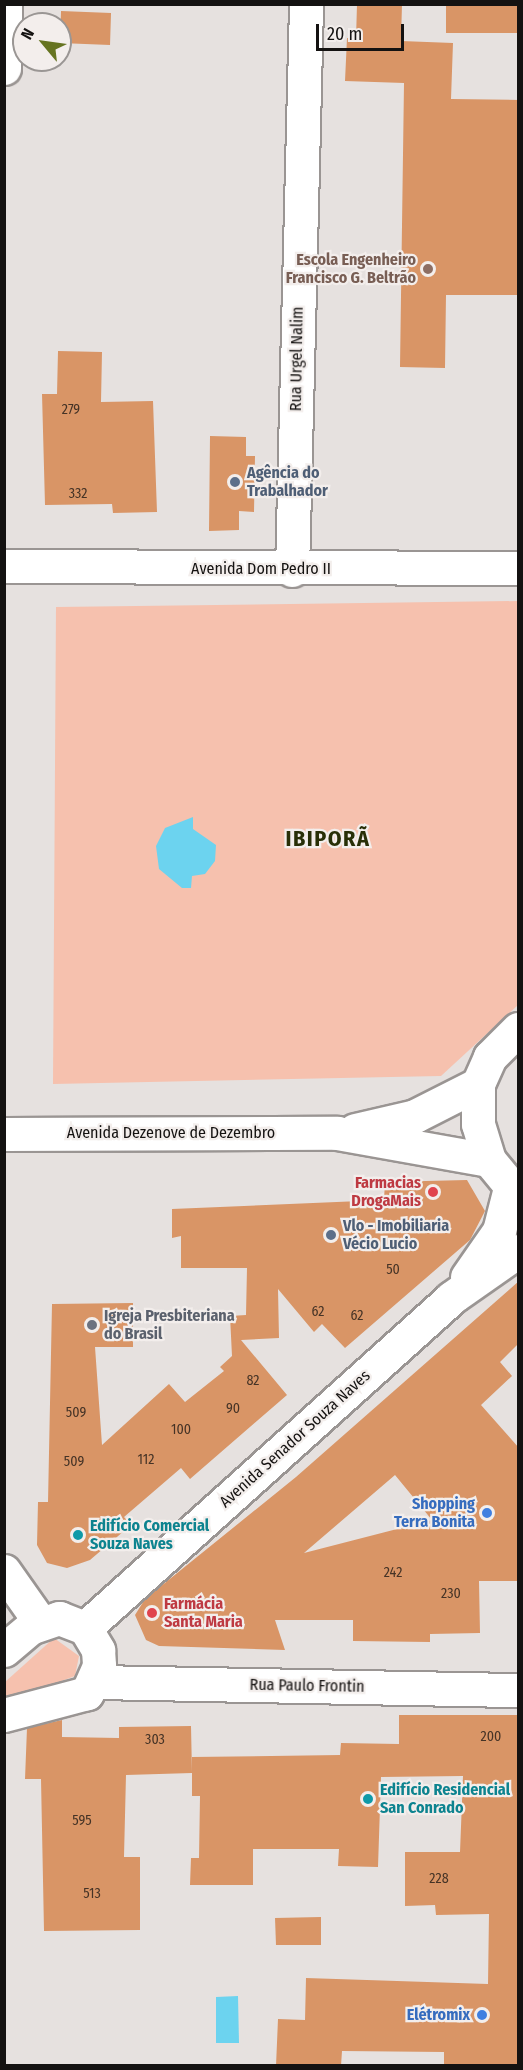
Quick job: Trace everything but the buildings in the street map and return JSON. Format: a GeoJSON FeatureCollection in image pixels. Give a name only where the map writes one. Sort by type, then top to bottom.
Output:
{"type":"FeatureCollection","features":[{"type":"Feature","properties":{"kind":"street"},"geometry":{"type":"LineString","coordinates":[[4,68],[5,4]]}},
{"type":"Feature","properties":{"kind":"street","name":"Rua Urgel Nalim"},"geometry":{"type":"LineString","coordinates":[[292,570],[306,4]]}},
{"type":"Feature","properties":{"kind":"street","name":"Avenida Dom Pedro II"},"geometry":{"type":"LineString","coordinates":[[4,566],[292,570],[519,568]]}},
{"type":"Feature","properties":{"kind":"street"},"geometry":{"type":"LineString","coordinates":[[451,1298],[499,1232],[514,1192],[489,1160],[478,1124],[478,1084],[490,1057],[519,1029]]}},
{"type":"Feature","properties":{"kind":"street","name":"Avenida Dezenove de Dezembro"},"geometry":{"type":"LineString","coordinates":[[337,1133],[415,1116],[478,1084]]}},
{"type":"Feature","properties":{"kind":"street","name":"Avenida Dezenove de Dezembro"},"geometry":{"type":"LineString","coordinates":[[4,1134],[337,1133],[489,1160]]}},
{"type":"Feature","properties":{"kind":"street"},"geometry":{"type":"LineString","coordinates":[[451,1298],[519,1251]]}},
{"type":"Feature","properties":{"kind":"street","name":"Avenida Senador Souza Naves"},"geometry":{"type":"LineString","coordinates":[[85,1628],[451,1298]]}},
{"type":"Feature","properties":{"kind":"street"},"geometry":{"type":"LineString","coordinates":[[4,1571],[40,1622]]}},
{"type":"Feature","properties":{"kind":"street"},"geometry":{"type":"LineString","coordinates":[[4,1650],[40,1622],[59,1618],[85,1628],[98,1650],[96,1682],[75,1699],[4,1715]]}},
{"type":"Feature","properties":{"kind":"street","name":"Rua Paulo Frontin"},"geometry":{"type":"LineString","coordinates":[[96,1682],[519,1690]]}},
{"type":"Feature","properties":{"kind":"shaded area"},"geometry":{"type":"Polygon","coordinates":[[[518,601],[518,1005],[441,1076],[53,1084],[56,607],[518,601]]]}},
{"type":"Feature","properties":{"kind":"shaded area"},"geometry":{"type":"Polygon","coordinates":[[[54,1638],[79,1656],[75,1676],[5,1702],[5,1682],[54,1638]]]}},
{"type":"Feature","properties":{"kind":"water"},"geometry":{"type":"Polygon","coordinates":[[[193,817],[193,829],[216,845],[215,861],[205,874],[192,876],[191,888],[182,888],[159,869],[156,846],[165,828],[193,817]]]}},
{"type":"Feature","properties":{"kind":"water"},"geometry":{"type":"Polygon","coordinates":[[[238,1996],[239,2043],[216,2043],[216,1997],[238,1996]]]}},
{"type":"Feature","properties":{"kind":"place","name":"Escola Engenheiro Francisco G. Beltrão"},"geometry":{"type":"Point","coordinates":[428,269]}},
{"type":"Feature","properties":{"kind":"place","name":"Agência do Trabalhador"},"geometry":{"type":"Point","coordinates":[235,482]}},
{"type":"Feature","properties":{"kind":"place","name":"Farmacias DrogaMais"},"geometry":{"type":"Point","coordinates":[433,1192]}},
{"type":"Feature","properties":{"kind":"place","name":"Vlo - Imobiliaria Vécio Lucio"},"geometry":{"type":"Point","coordinates":[331,1235]}},
{"type":"Feature","properties":{"kind":"place","name":"Igreja Presbiteriana do Brasil"},"geometry":{"type":"Point","coordinates":[92,1325]}},
{"type":"Feature","properties":{"kind":"place","name":"Shopping Terra Bonita"},"geometry":{"type":"Point","coordinates":[487,1513]}},
{"type":"Feature","properties":{"kind":"place","name":"Edifício Comercial Souza Naves"},"geometry":{"type":"Point","coordinates":[78,1535]}},
{"type":"Feature","properties":{"kind":"place","name":"Farmácia Santa Maria"},"geometry":{"type":"Point","coordinates":[152,1613]}},
{"type":"Feature","properties":{"kind":"place","name":"Edifício Residencial San Conrado"},"geometry":{"type":"Point","coordinates":[368,1799]}},
{"type":"Feature","properties":{"kind":"place","name":"Elétromix"},"geometry":{"type":"Point","coordinates":[482,2015]}},
{"type":"Feature","properties":{"kind":"district","name":"IBIPORÃ"},"geometry":{"type":"Point","coordinates":[328,839]}}]}
